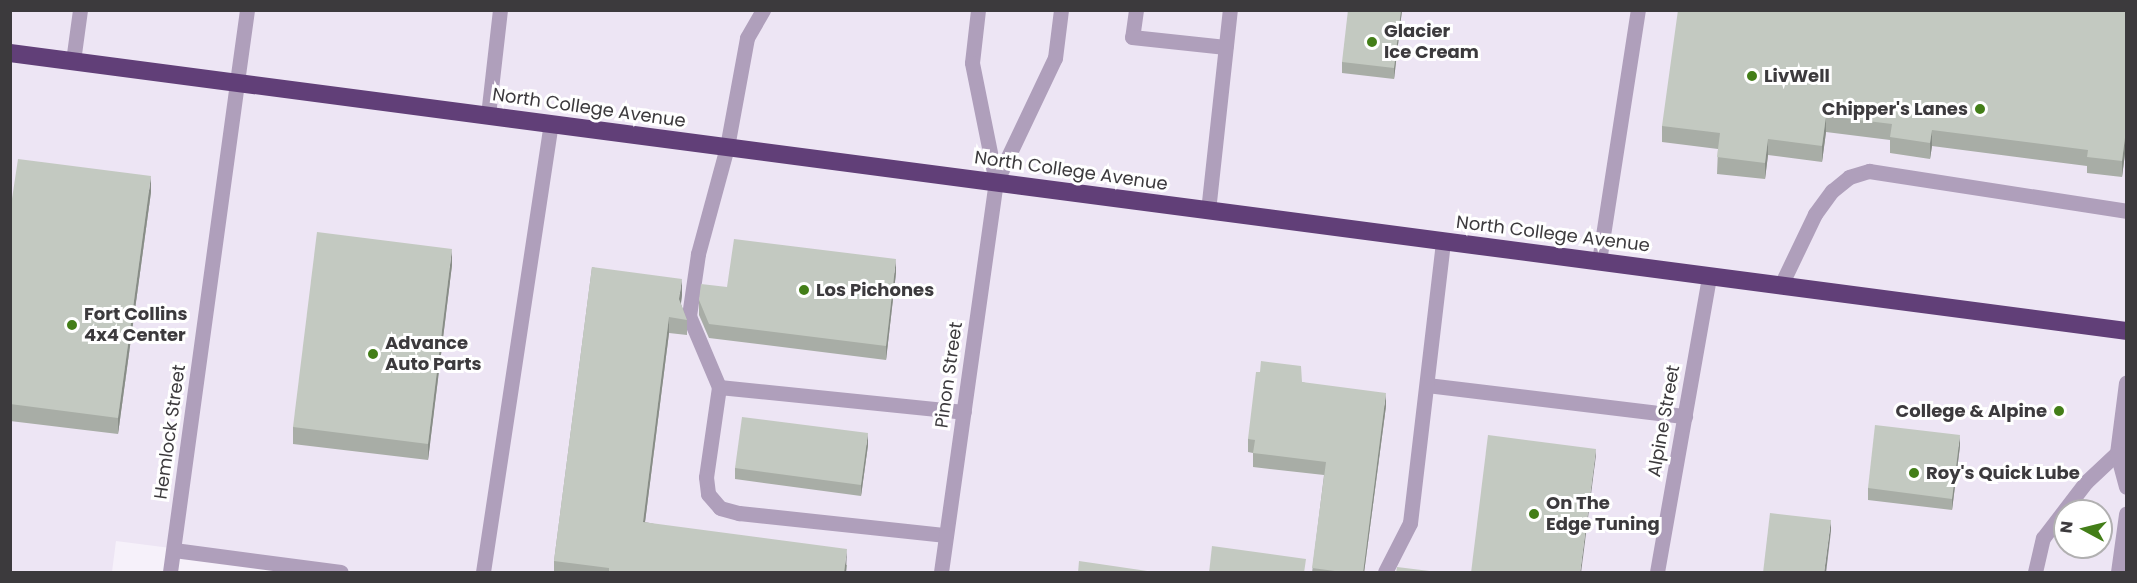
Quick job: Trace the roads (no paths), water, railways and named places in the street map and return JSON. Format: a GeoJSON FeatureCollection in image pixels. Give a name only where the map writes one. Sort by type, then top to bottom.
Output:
{"type":"FeatureCollection","features":[{"type":"Feature","properties":{"kind":"highway","name":"North College Avenue"},"geometry":{"type":"LineString","coordinates":[[10,53],[2127,331]]}},
{"type":"Feature","properties":{"kind":"street"},"geometry":{"type":"LineString","coordinates":[[73,61],[80,10]]}},
{"type":"Feature","properties":{"kind":"street","name":"Hemlock Street"},"geometry":{"type":"LineString","coordinates":[[170,573],[247,10]]}},
{"type":"Feature","properties":{"kind":"street"},"geometry":{"type":"LineString","coordinates":[[488,115],[500,10]]}},
{"type":"Feature","properties":{"kind":"street"},"geometry":{"type":"LineString","coordinates":[[763,10],[747,38],[727,147],[698,254],[690,316],[719,387],[706,477],[708,494],[720,508],[739,513],[946,535]]}},
{"type":"Feature","properties":{"kind":"street"},"geometry":{"type":"LineString","coordinates":[[978,10],[972,63],[996,182]]}},
{"type":"Feature","properties":{"kind":"street"},"geometry":{"type":"LineString","coordinates":[[996,182],[1054,58],[1061,10]]}},
{"type":"Feature","properties":{"kind":"street"},"geometry":{"type":"LineString","coordinates":[[1136,10],[1132,37],[1225,47]]}},
{"type":"Feature","properties":{"kind":"street"},"geometry":{"type":"LineString","coordinates":[[1208,211],[1230,10]]}},
{"type":"Feature","properties":{"kind":"street"},"geometry":{"type":"LineString","coordinates":[[1599,261],[1638,10]]}},
{"type":"Feature","properties":{"kind":"street"},"geometry":{"type":"LineString","coordinates":[[483,573],[551,124]]}},
{"type":"Feature","properties":{"kind":"street"},"geometry":{"type":"LineString","coordinates":[[1781,285],[1815,214],[1832,191],[1848,177],[1869,171],[2127,211]]}},
{"type":"Feature","properties":{"kind":"street","name":"Pinon Street"},"geometry":{"type":"LineString","coordinates":[[941,573],[996,182]]}},
{"type":"Feature","properties":{"kind":"street"},"geometry":{"type":"LineString","coordinates":[[1385,573],[1410,523],[1443,241]]}},
{"type":"Feature","properties":{"kind":"street","name":"Alpine Street"},"geometry":{"type":"LineString","coordinates":[[1657,573],[1709,276]]}},
{"type":"Feature","properties":{"kind":"street"},"geometry":{"type":"LineString","coordinates":[[2127,383],[2117,453],[2127,487]]}},
{"type":"Feature","properties":{"kind":"street"},"geometry":{"type":"LineString","coordinates":[[1426,385],[1685,416]]}},
{"type":"Feature","properties":{"kind":"street"},"geometry":{"type":"LineString","coordinates":[[719,387],[964,412]]}},
{"type":"Feature","properties":{"kind":"street"},"geometry":{"type":"LineString","coordinates":[[2035,573],[2043,538],[2086,482],[2117,453]]}},
{"type":"Feature","properties":{"kind":"street"},"geometry":{"type":"LineString","coordinates":[[2118,573],[2127,514]]}},
{"type":"Feature","properties":{"kind":"street"},"geometry":{"type":"LineString","coordinates":[[174,550],[341,573]]}},
{"type":"Feature","properties":{"kind":"place","name":"Glacier Ice Cream"},"geometry":{"type":"Point","coordinates":[1372,42]}},
{"type":"Feature","properties":{"kind":"place","name":"LivWell"},"geometry":{"type":"Point","coordinates":[1752,76]}},
{"type":"Feature","properties":{"kind":"place","name":"Chipper's Lanes"},"geometry":{"type":"Point","coordinates":[1980,109]}},
{"type":"Feature","properties":{"kind":"place","name":"Los Pichones"},"geometry":{"type":"Point","coordinates":[804,290]}},
{"type":"Feature","properties":{"kind":"place","name":"Fort Collins 4x4 Center"},"geometry":{"type":"Point","coordinates":[72,325]}},
{"type":"Feature","properties":{"kind":"place","name":"Advance Auto Parts"},"geometry":{"type":"Point","coordinates":[373,354]}},
{"type":"Feature","properties":{"kind":"place","name":"College & Alpine"},"geometry":{"type":"Point","coordinates":[2059,411]}},
{"type":"Feature","properties":{"kind":"place","name":"Roy's Quick Lube"},"geometry":{"type":"Point","coordinates":[1914,473]}},
{"type":"Feature","properties":{"kind":"place","name":"On The Edge Tuning"},"geometry":{"type":"Point","coordinates":[1534,514]}}]}
